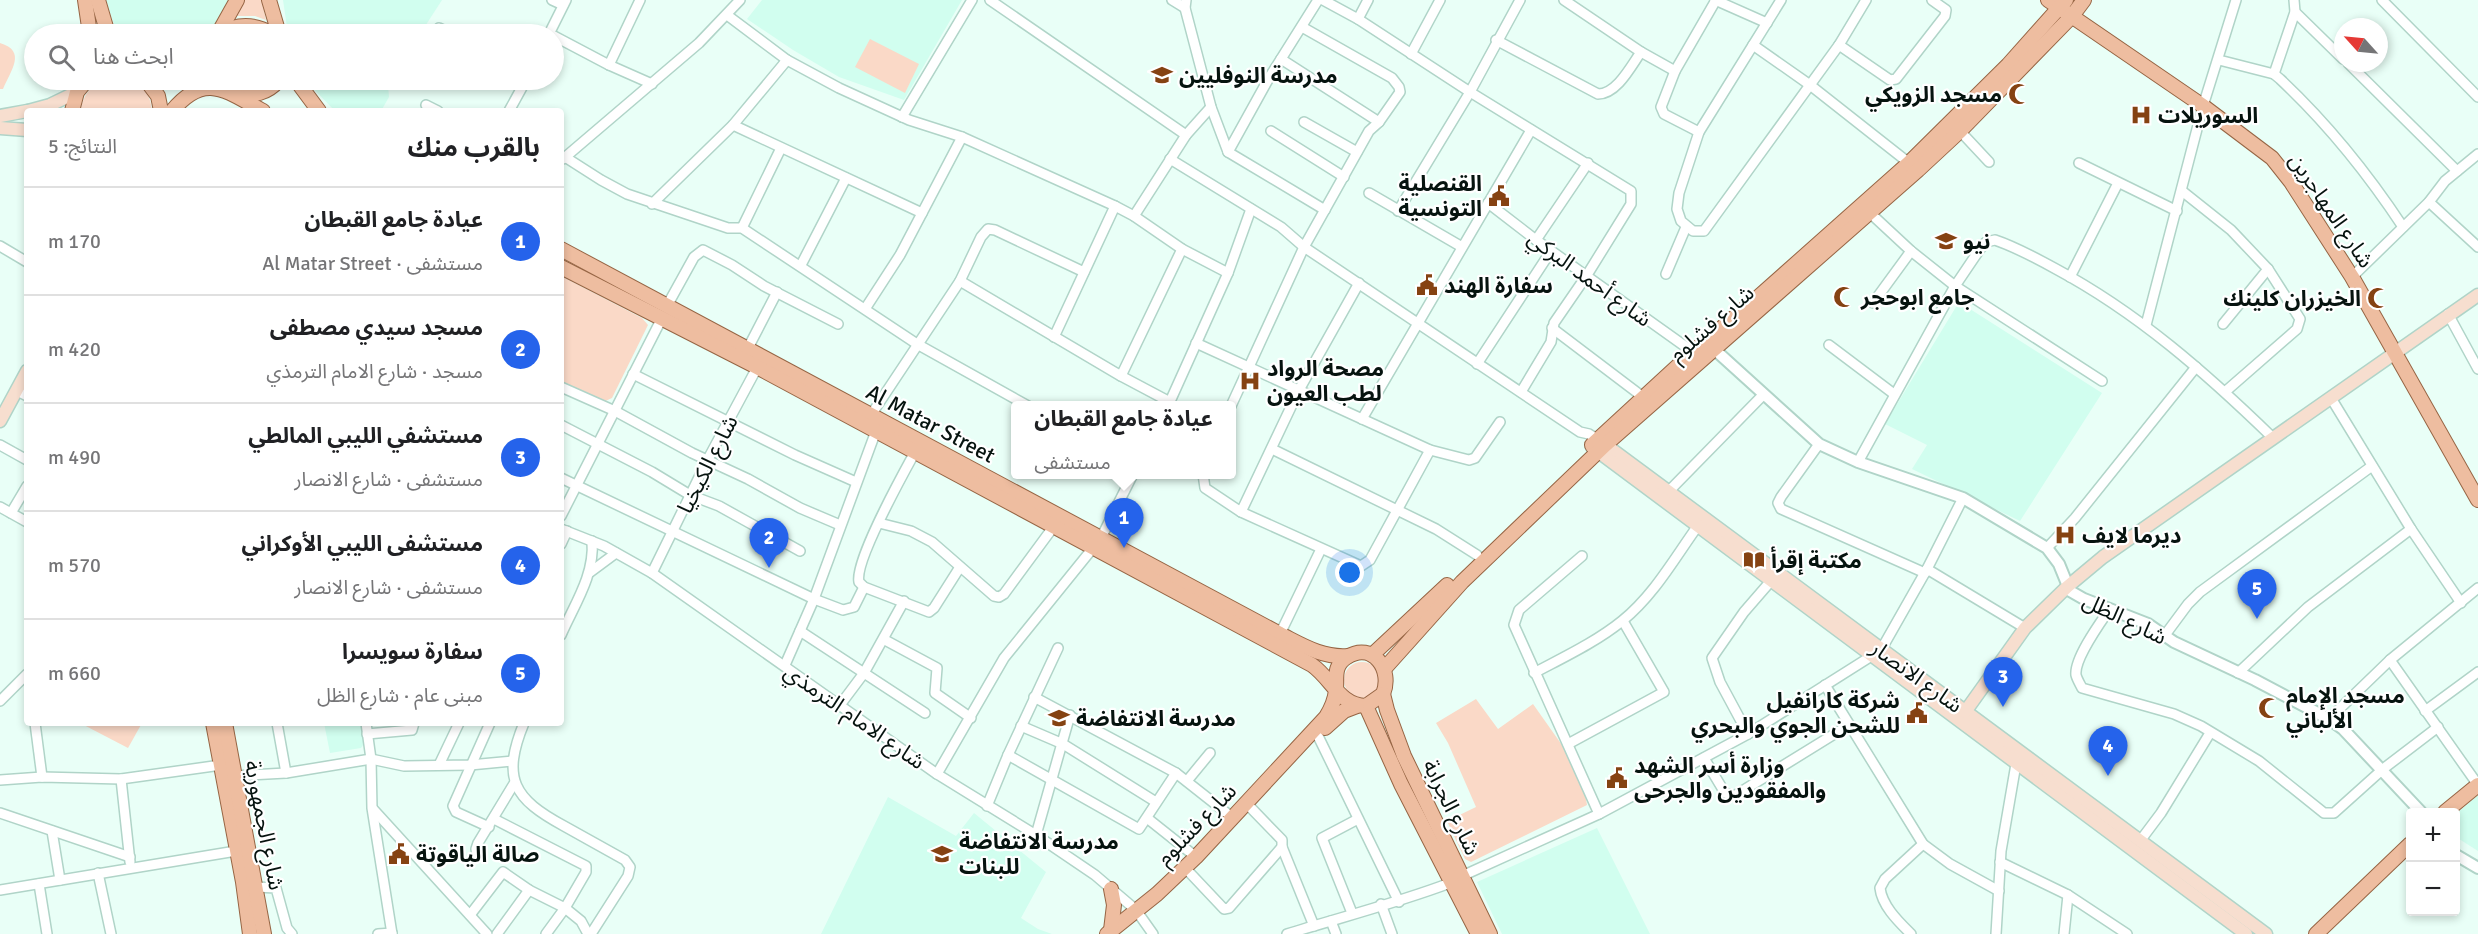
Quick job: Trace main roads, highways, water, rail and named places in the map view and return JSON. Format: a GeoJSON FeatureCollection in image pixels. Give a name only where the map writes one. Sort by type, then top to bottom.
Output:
{"type":"FeatureCollection","features":[{"type":"Feature","properties":{"kind":"main road"},"geometry":{"type":"LineString","coordinates":[[85,0],[89,24]]}},
{"type":"Feature","properties":{"kind":"main road"},"geometry":{"type":"LineString","coordinates":[[98,0],[105,24]]}},
{"type":"Feature","properties":{"kind":"main road"},"geometry":{"type":"LineString","coordinates":[[224,24],[237,0]]}},
{"type":"Feature","properties":{"kind":"main road"},"geometry":{"type":"LineString","coordinates":[[269,0],[276,24]]}},
{"type":"Feature","properties":{"kind":"main road","name":"شارع المهاجرين"},"geometry":{"type":"LineString","coordinates":[[2048,0],[2066,8],[2115,48],[2203,106],[2272,158],[2291,182],[2352,277],[2476,490]]}},
{"type":"Feature","properties":{"kind":"main road","name":"شارع فشلوم"},"geometry":{"type":"LineString","coordinates":[[1372,655],[1417,615],[1477,555],[1598,446],[1714,349],[1960,131],[2011,69],[2066,8],[2084,0]]}},
{"type":"Feature","properties":{"kind":"main road","name":"شارع فشلوم"},"geometry":{"type":"LineString","coordinates":[[1385,668],[1462,582],[1598,446],[1643,397],[1909,163],[2011,69]]}},
{"type":"Feature","properties":{"kind":"main road"},"geometry":{"type":"LineString","coordinates":[[154,90],[158,96],[160,108]]}},
{"type":"Feature","properties":{"kind":"main road"},"geometry":{"type":"LineString","coordinates":[[175,108],[191,92],[198,90]]}},
{"type":"Feature","properties":{"kind":"main road"},"geometry":{"type":"LineString","coordinates":[[218,90],[252,95],[266,90]]}},
{"type":"Feature","properties":{"kind":"main road"},"geometry":{"type":"LineString","coordinates":[[303,90],[317,108]]}},
{"type":"Feature","properties":{"kind":"main road"},"geometry":{"type":"LineString","coordinates":[[225,91],[257,108]]}},
{"type":"Feature","properties":{"kind":"main road"},"geometry":{"type":"LineString","coordinates":[[73,108],[77,92]]}},
{"type":"Feature","properties":{"kind":"main road"},"geometry":{"type":"LineString","coordinates":[[38,108],[77,92]]}},
{"type":"Feature","properties":{"kind":"main road"},"geometry":{"type":"LineString","coordinates":[[0,116],[24,112]]}},
{"type":"Feature","properties":{"kind":"main road"},"geometry":{"type":"LineString","coordinates":[[0,128],[24,130]]}},
{"type":"Feature","properties":{"kind":"main road","name":"Al Matar Street"},"geometry":{"type":"LineString","coordinates":[[564,251],[748,348],[760,362],[871,424],[1097,542],[1316,652],[1337,657],[1348,656]]}},
{"type":"Feature","properties":{"kind":"main road"},"geometry":{"type":"LineString","coordinates":[[564,269],[662,318],[760,362]]}},
{"type":"Feature","properties":{"kind":"main road"},"geometry":{"type":"LineString","coordinates":[[1965,712],[2025,628],[2067,587],[2118,544],[2247,457],[2272,437],[2478,295]]}},
{"type":"Feature","properties":{"kind":"main road"},"geometry":{"type":"LineString","coordinates":[[0,420],[22,394]]}},
{"type":"Feature","properties":{"kind":"main road"},"geometry":{"type":"LineString","coordinates":[[871,424],[915,452],[1054,526],[1097,542],[1312,665],[1324,674],[1344,700],[1362,706]]}},
{"type":"Feature","properties":{"kind":"main road","name":"شارع الانصار"},"geometry":{"type":"LineString","coordinates":[[1598,446],[1668,492],[1876,652],[2016,764],[2140,841],[2266,934]]}},
{"type":"Feature","properties":{"kind":"main road","name":"شارع الانصار"},"geometry":{"type":"LineString","coordinates":[[1598,446],[1697,527],[1770,582],[1965,712],[2246,934]]}},
{"type":"Feature","properties":{"kind":"main road"},"geometry":{"type":"LineString","coordinates":[[1372,655],[1385,668],[1387,677],[1383,694],[1362,706],[1344,711],[1313,736],[1332,707],[1336,688],[1335,674],[1338,667],[1348,656],[1372,655]]}},
{"type":"Feature","properties":{"kind":"main road","name":"شارع الجرابة"},"geometry":{"type":"LineString","coordinates":[[1383,694],[1386,710],[1404,756],[1478,934]]}},
{"type":"Feature","properties":{"kind":"main road","name":"شارع الجرابة"},"geometry":{"type":"LineString","coordinates":[[1362,706],[1456,879],[1490,934]]}},
{"type":"Feature","properties":{"kind":"main road","name":"شارع الجمهورية"},"geometry":{"type":"LineString","coordinates":[[214,726],[250,934]]}},
{"type":"Feature","properties":{"kind":"main road","name":"شارع الجمهورية"},"geometry":{"type":"LineString","coordinates":[[226,726],[264,934]]}},
{"type":"Feature","properties":{"kind":"main road","name":"شارع فشلوم"},"geometry":{"type":"LineString","coordinates":[[1139,913],[1161,900],[1190,873],[1251,808],[1313,736]]}},
{"type":"Feature","properties":{"kind":"main road","name":"شارع فشلوم"},"geometry":{"type":"LineString","coordinates":[[1113,933],[1139,913],[1196,857],[1313,736]]}},
{"type":"Feature","properties":{"kind":"main road"},"geometry":{"type":"LineString","coordinates":[[2451,808],[2478,785]]}},
{"type":"Feature","properties":{"kind":"main road"},"geometry":{"type":"LineString","coordinates":[[2316,934],[2406,848]]}},
{"type":"Feature","properties":{"kind":"main road"},"geometry":{"type":"LineString","coordinates":[[1111,889],[1114,905],[1113,933]]}},
{"type":"Feature","properties":{"kind":"place","name":"مدرسة النوفليين"},"geometry":{"type":"Point","coordinates":[1162,75]}},
{"type":"Feature","properties":{"kind":"place","name":"مسجد الزويكي"},"geometry":{"type":"Point","coordinates":[2019,94]}},
{"type":"Feature","properties":{"kind":"place","name":"السوريلات"},"geometry":{"type":"Point","coordinates":[2141,115]}},
{"type":"Feature","properties":{"kind":"place","name":"القنصلية التونسية"},"geometry":{"type":"Point","coordinates":[1499,196]}},
{"type":"Feature","properties":{"kind":"place","name":"نيو"},"geometry":{"type":"Point","coordinates":[1946,241]}},
{"type":"Feature","properties":{"kind":"place","name":"سفارة الهند"},"geometry":{"type":"Point","coordinates":[1427,285]}},
{"type":"Feature","properties":{"kind":"place","name":"جامع ابوحجر"},"geometry":{"type":"Point","coordinates":[1844,297]}},
{"type":"Feature","properties":{"kind":"place","name":"الخيزران كلينك"},"geometry":{"type":"Point","coordinates":[2378,298]}},
{"type":"Feature","properties":{"kind":"place","name":"مصحة الرواد لطب العيون"},"geometry":{"type":"Point","coordinates":[1250,381]}},
{"type":"Feature","properties":{"kind":"place","name":"ديرما لايف"},"geometry":{"type":"Point","coordinates":[2065,535]}},
{"type":"Feature","properties":{"kind":"place","name":"عيادة جامع القبطان"},"geometry":{"type":"Point","coordinates":[1124,548]}},
{"type":"Feature","properties":{"kind":"place","name":"مكتبة إقرأ"},"geometry":{"type":"Point","coordinates":[1754,560]}},
{"type":"Feature","properties":{"kind":"place","name":"مسجد سيدي مصطفى"},"geometry":{"type":"Point","coordinates":[769,568]}},
{"type":"Feature","properties":{"kind":"place","name":"سفارة سويسرا"},"geometry":{"type":"Point","coordinates":[2257,619]}},
{"type":"Feature","properties":{"kind":"place","name":"مستشفي الليبي المالطي"},"geometry":{"type":"Point","coordinates":[2003,707]}},
{"type":"Feature","properties":{"kind":"place","name":"مسجد الإمام الألباني"},"geometry":{"type":"Point","coordinates":[2269,708]}},
{"type":"Feature","properties":{"kind":"place","name":"شركة كارانفيل للشحن الجوي والبحري"},"geometry":{"type":"Point","coordinates":[1917,713]}},
{"type":"Feature","properties":{"kind":"place","name":"مدرسة الانتفاضة"},"geometry":{"type":"Point","coordinates":[1059,718]}},
{"type":"Feature","properties":{"kind":"place","name":"مستشفى الليبي الأوكراني"},"geometry":{"type":"Point","coordinates":[2108,776]}},
{"type":"Feature","properties":{"kind":"place","name":"وزارة أسر الشهد والمفقودين والجرحى"},"geometry":{"type":"Point","coordinates":[1617,778]}},
{"type":"Feature","properties":{"kind":"place","name":"صالة الياقوتة"},"geometry":{"type":"Point","coordinates":[399,854]}},
{"type":"Feature","properties":{"kind":"place","name":"مدرسة الانتفاضة للبنات"},"geometry":{"type":"Point","coordinates":[942,854]}}]}
